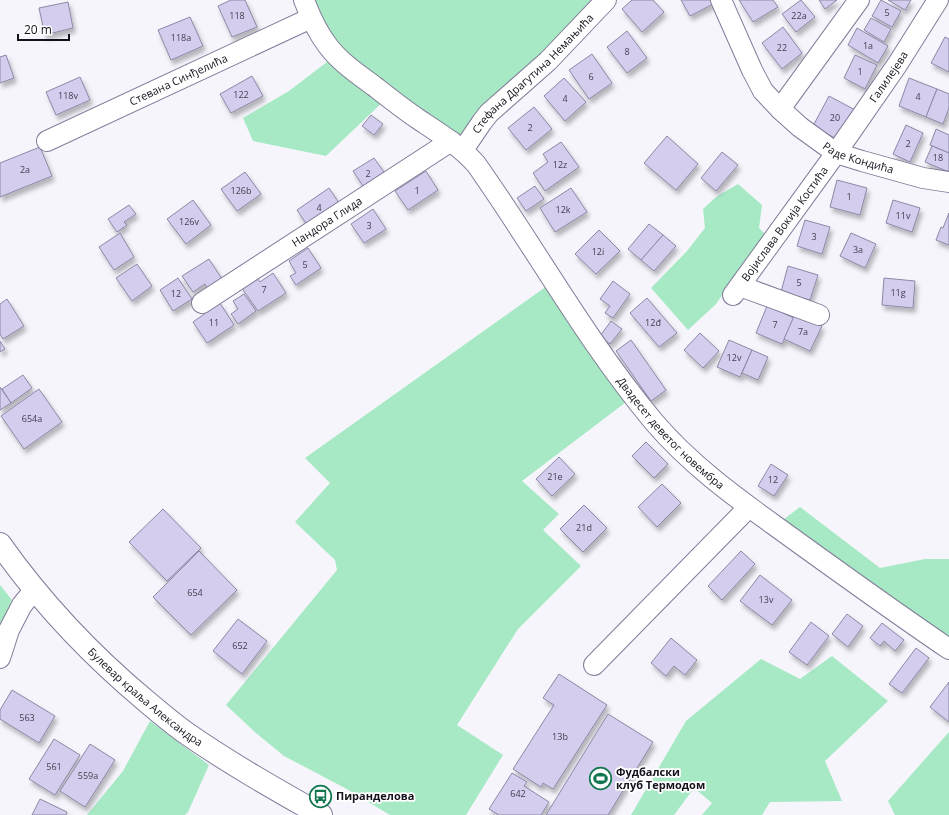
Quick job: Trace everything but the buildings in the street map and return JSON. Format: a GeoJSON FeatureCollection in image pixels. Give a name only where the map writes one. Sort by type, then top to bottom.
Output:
{"type":"FeatureCollection","features":[{"type":"Feature","properties":{"kind":"main road","name":"Булевар краља Александра"},"geometry":{"type":"LineString","coordinates":[[0,544],[72,632],[126,684],[170,721],[244,771],[321,815]]}},
{"type":"Feature","properties":{"kind":"street"},"geometry":{"type":"LineString","coordinates":[[304,0],[310,18],[328,47],[344,63],[417,118],[457,145]]}},
{"type":"Feature","properties":{"kind":"street","name":"Стефана Драгутина Немањића"},"geometry":{"type":"LineString","coordinates":[[457,145],[482,122],[489,113],[548,61],[606,0]]}},
{"type":"Feature","properties":{"kind":"street","name":"Раде Кондића"},"geometry":{"type":"LineString","coordinates":[[721,0],[763,91],[800,127],[836,153],[923,178],[949,182]]}},
{"type":"Feature","properties":{"kind":"street"},"geometry":{"type":"LineString","coordinates":[[780,109],[859,0]]}},
{"type":"Feature","properties":{"kind":"street","name":"Галилејева"},"geometry":{"type":"LineString","coordinates":[[836,153],[897,65],[938,0]]}},
{"type":"Feature","properties":{"kind":"street","name":"Стевана Синђелића"},"geometry":{"type":"LineString","coordinates":[[47,141],[310,18]]}},
{"type":"Feature","properties":{"kind":"street","name":"Нандора Глида"},"geometry":{"type":"LineString","coordinates":[[202,303],[457,145]]}},
{"type":"Feature","properties":{"kind":"street","name":"Двадесет деветог новембра"},"geometry":{"type":"LineString","coordinates":[[457,145],[481,170],[580,322],[612,368],[651,418],[682,450],[708,475],[749,508],[887,607],[949,649]]}},
{"type":"Feature","properties":{"kind":"street","name":"Војислава Вокија Костића"},"geometry":{"type":"LineString","coordinates":[[819,315],[737,291],[836,153]]}},
{"type":"Feature","properties":{"kind":"street"},"geometry":{"type":"LineString","coordinates":[[594,665],[749,508]]}},
{"type":"Feature","properties":{"kind":"street"},"geometry":{"type":"LineString","coordinates":[[0,658],[9,630],[22,605],[35,588]]}},
{"type":"Feature","properties":{"kind":"green space"},"geometry":{"type":"Polygon","coordinates":[[[314,0],[606,0],[463,150],[388,97],[326,156],[253,141],[243,118],[289,91],[344,49],[327,27],[314,0]]]}},
{"type":"Feature","properties":{"kind":"green space"},"geometry":{"type":"Polygon","coordinates":[[[738,184],[762,205],[759,228],[765,234],[716,304],[688,330],[651,288],[687,251],[705,228],[703,209],[716,197],[738,184]]]}},
{"type":"Feature","properties":{"kind":"green space"},"geometry":{"type":"Polygon","coordinates":[[[554,281],[634,396],[522,481],[559,514],[543,530],[581,566],[518,629],[457,725],[503,755],[466,815],[390,815],[345,788],[284,756],[256,733],[226,705],[337,570],[335,560],[295,522],[330,483],[305,458],[554,281]]]}},
{"type":"Feature","properties":{"kind":"green space"},"geometry":{"type":"Polygon","coordinates":[[[800,507],[880,568],[925,559],[949,559],[949,649],[775,526],[800,507]]]}},
{"type":"Feature","properties":{"kind":"green space"},"geometry":{"type":"Polygon","coordinates":[[[0,585],[12,600],[0,628],[0,585]]]}},
{"type":"Feature","properties":{"kind":"green space"},"geometry":{"type":"Polygon","coordinates":[[[832,656],[888,701],[825,761],[842,801],[770,802],[762,815],[702,815],[712,803],[694,788],[674,815],[631,815],[686,721],[761,659],[800,679],[832,656]]]}},
{"type":"Feature","properties":{"kind":"green space"},"geometry":{"type":"Polygon","coordinates":[[[150,721],[209,765],[188,812],[185,815],[87,815],[123,771],[150,721]]]}},
{"type":"Feature","properties":{"kind":"green space"},"geometry":{"type":"Polygon","coordinates":[[[949,732],[949,815],[895,815],[888,801],[949,732]]]}},
{"type":"Feature","properties":{"kind":"place","name":"Фудбалски клуб Термодом"},"geometry":{"type":"Point","coordinates":[600,778]}},
{"type":"Feature","properties":{"kind":"place","name":"Пиранделова"},"geometry":{"type":"Point","coordinates":[321,796]}}]}
